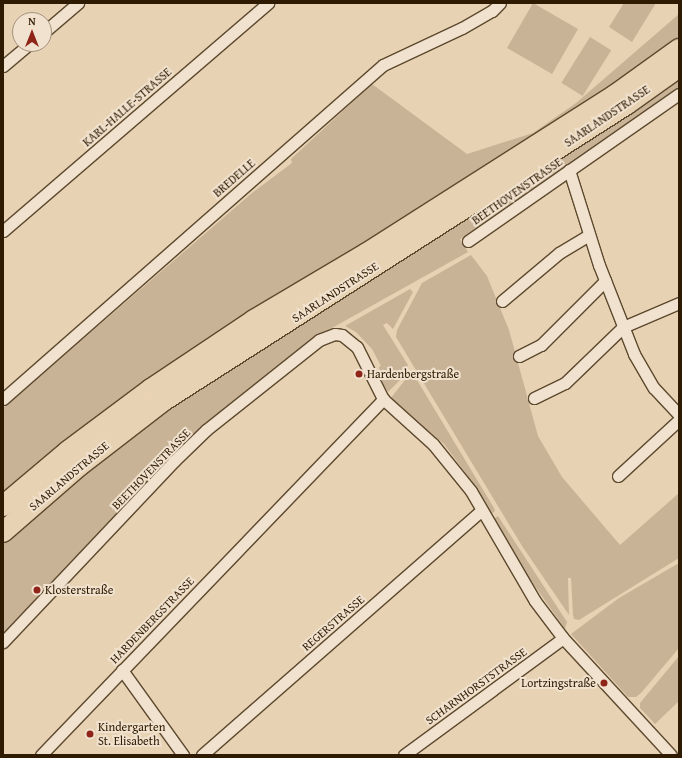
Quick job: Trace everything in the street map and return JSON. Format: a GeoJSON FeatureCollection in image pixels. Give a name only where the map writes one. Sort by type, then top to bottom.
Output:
{"type":"FeatureCollection","features":[{"type":"Feature","properties":{"kind":"highway","name":"SAARLANDSTRASSE"},"geometry":{"type":"LineString","coordinates":[[3,506],[68,451],[151,389],[254,320],[368,253],[615,95],[679,49]]}},
{"type":"Feature","properties":{"kind":"highway","name":"SAARLANDSTRASSE"},"geometry":{"type":"LineString","coordinates":[[3,532],[78,466],[163,402],[627,104],[679,67]]}},
{"type":"Feature","properties":{"kind":"street"},"geometry":{"type":"LineString","coordinates":[[52,25],[78,3]]}},
{"type":"Feature","properties":{"kind":"street","name":"KARL-HALLE-STRASSE"},"geometry":{"type":"LineString","coordinates":[[3,231],[268,3]]}},
{"type":"Feature","properties":{"kind":"street","name":"BREDELLE"},"geometry":{"type":"LineString","coordinates":[[3,399],[383,65],[462,28],[492,11],[500,3]]}},
{"type":"Feature","properties":{"kind":"street"},"geometry":{"type":"LineString","coordinates":[[3,66],[20,52]]}},
{"type":"Feature","properties":{"kind":"street","name":"BEETHOVENSTRASSE"},"geometry":{"type":"LineString","coordinates":[[468,241],[679,94]]}},
{"type":"Feature","properties":{"kind":"street"},"geometry":{"type":"LineString","coordinates":[[569,170],[589,235],[634,354],[654,388],[679,415]]}},
{"type":"Feature","properties":{"kind":"street"},"geometry":{"type":"LineString","coordinates":[[502,301],[559,253],[589,235]]}},
{"type":"Feature","properties":{"kind":"street"},"geometry":{"type":"LineString","coordinates":[[519,356],[541,345],[606,281]]}},
{"type":"Feature","properties":{"kind":"street"},"geometry":{"type":"LineString","coordinates":[[534,398],[564,383],[623,327],[679,303]]}},
{"type":"Feature","properties":{"kind":"street","name":"BEETHOVENSTRASSE"},"geometry":{"type":"LineString","coordinates":[[3,642],[174,461],[206,430],[319,340],[335,334],[342,335],[357,347],[382,399]]}},
{"type":"Feature","properties":{"kind":"street"},"geometry":{"type":"LineString","coordinates":[[382,399],[433,444],[471,491],[481,511],[535,601],[563,638],[671,755]]}},
{"type":"Feature","properties":{"kind":"street","name":"HARDENBERGSTRASSE"},"geometry":{"type":"LineString","coordinates":[[41,755],[382,399]]}},
{"type":"Feature","properties":{"kind":"street"},"geometry":{"type":"LineString","coordinates":[[618,476],[679,420]]}},
{"type":"Feature","properties":{"kind":"street","name":"REGERSTRASSE"},"geometry":{"type":"LineString","coordinates":[[202,755],[481,511]]}},
{"type":"Feature","properties":{"kind":"street","name":"SCHARNHORSTSTRASSE"},"geometry":{"type":"LineString","coordinates":[[404,755],[563,638]]}},
{"type":"Feature","properties":{"kind":"street"},"geometry":{"type":"LineString","coordinates":[[122,670],[184,755]]}},
{"type":"Feature","properties":{"kind":"shaded area"},"geometry":{"type":"Polygon","coordinates":[[[533,3],[578,29],[552,74],[507,48],[533,3]]]}},
{"type":"Feature","properties":{"kind":"shaded area"},"geometry":{"type":"Polygon","coordinates":[[[624,3],[656,3],[632,42],[609,27],[624,3]]]}},
{"type":"Feature","properties":{"kind":"shaded area"},"geometry":{"type":"Polygon","coordinates":[[[679,14],[679,38],[649,63],[3,497],[3,408],[252,193],[292,163],[291,159],[372,84],[467,154],[533,133],[576,103],[679,14]]]}},
{"type":"Feature","properties":{"kind":"shaded area"},"geometry":{"type":"Polygon","coordinates":[[[590,37],[611,50],[583,96],[561,83],[590,37]]]}},
{"type":"Feature","properties":{"kind":"shaded area"},"geometry":{"type":"Polygon","coordinates":[[[679,79],[679,88],[460,239],[468,252],[332,328],[203,429],[3,635],[3,538],[120,438],[679,79]]]}},
{"type":"Feature","properties":{"kind":"shaded area"},"geometry":{"type":"Polygon","coordinates":[[[471,255],[487,276],[509,330],[538,436],[562,477],[620,545],[679,493],[679,558],[579,620],[574,619],[573,615],[571,578],[568,578],[569,615],[522,546],[396,337],[397,330],[422,283],[471,255]]]}},
{"type":"Feature","properties":{"kind":"shaded area"},"geometry":{"type":"Polygon","coordinates":[[[410,289],[413,292],[393,329],[387,323],[383,325],[408,365],[404,376],[388,392],[382,382],[379,367],[381,366],[372,349],[356,332],[345,326],[410,289]]]}},
{"type":"Feature","properties":{"kind":"shaded area"},"geometry":{"type":"Polygon","coordinates":[[[412,377],[417,380],[494,508],[495,511],[491,514],[473,483],[444,444],[390,399],[405,380],[412,377]]]}},
{"type":"Feature","properties":{"kind":"shaded area"},"geometry":{"type":"Polygon","coordinates":[[[498,516],[567,622],[565,629],[515,558],[493,519],[498,516]]]}},
{"type":"Feature","properties":{"kind":"shaded area"},"geometry":{"type":"Polygon","coordinates":[[[679,563],[679,648],[641,693],[636,697],[628,697],[571,634],[619,598],[679,563]]]}},
{"type":"Feature","properties":{"kind":"shaded area"},"geometry":{"type":"Polygon","coordinates":[[[679,656],[679,701],[655,724],[640,708],[640,703],[679,656]]]}},
{"type":"Feature","properties":{"kind":"place","name":"Hardenbergstraße"},"geometry":{"type":"Point","coordinates":[359,374]}},
{"type":"Feature","properties":{"kind":"place","name":"Klosterstraße"},"geometry":{"type":"Point","coordinates":[37,590]}},
{"type":"Feature","properties":{"kind":"place","name":"Lortzingstraße"},"geometry":{"type":"Point","coordinates":[604,683]}},
{"type":"Feature","properties":{"kind":"place","name":"Kindergarten St. Elisabeth"},"geometry":{"type":"Point","coordinates":[90,734]}}]}
